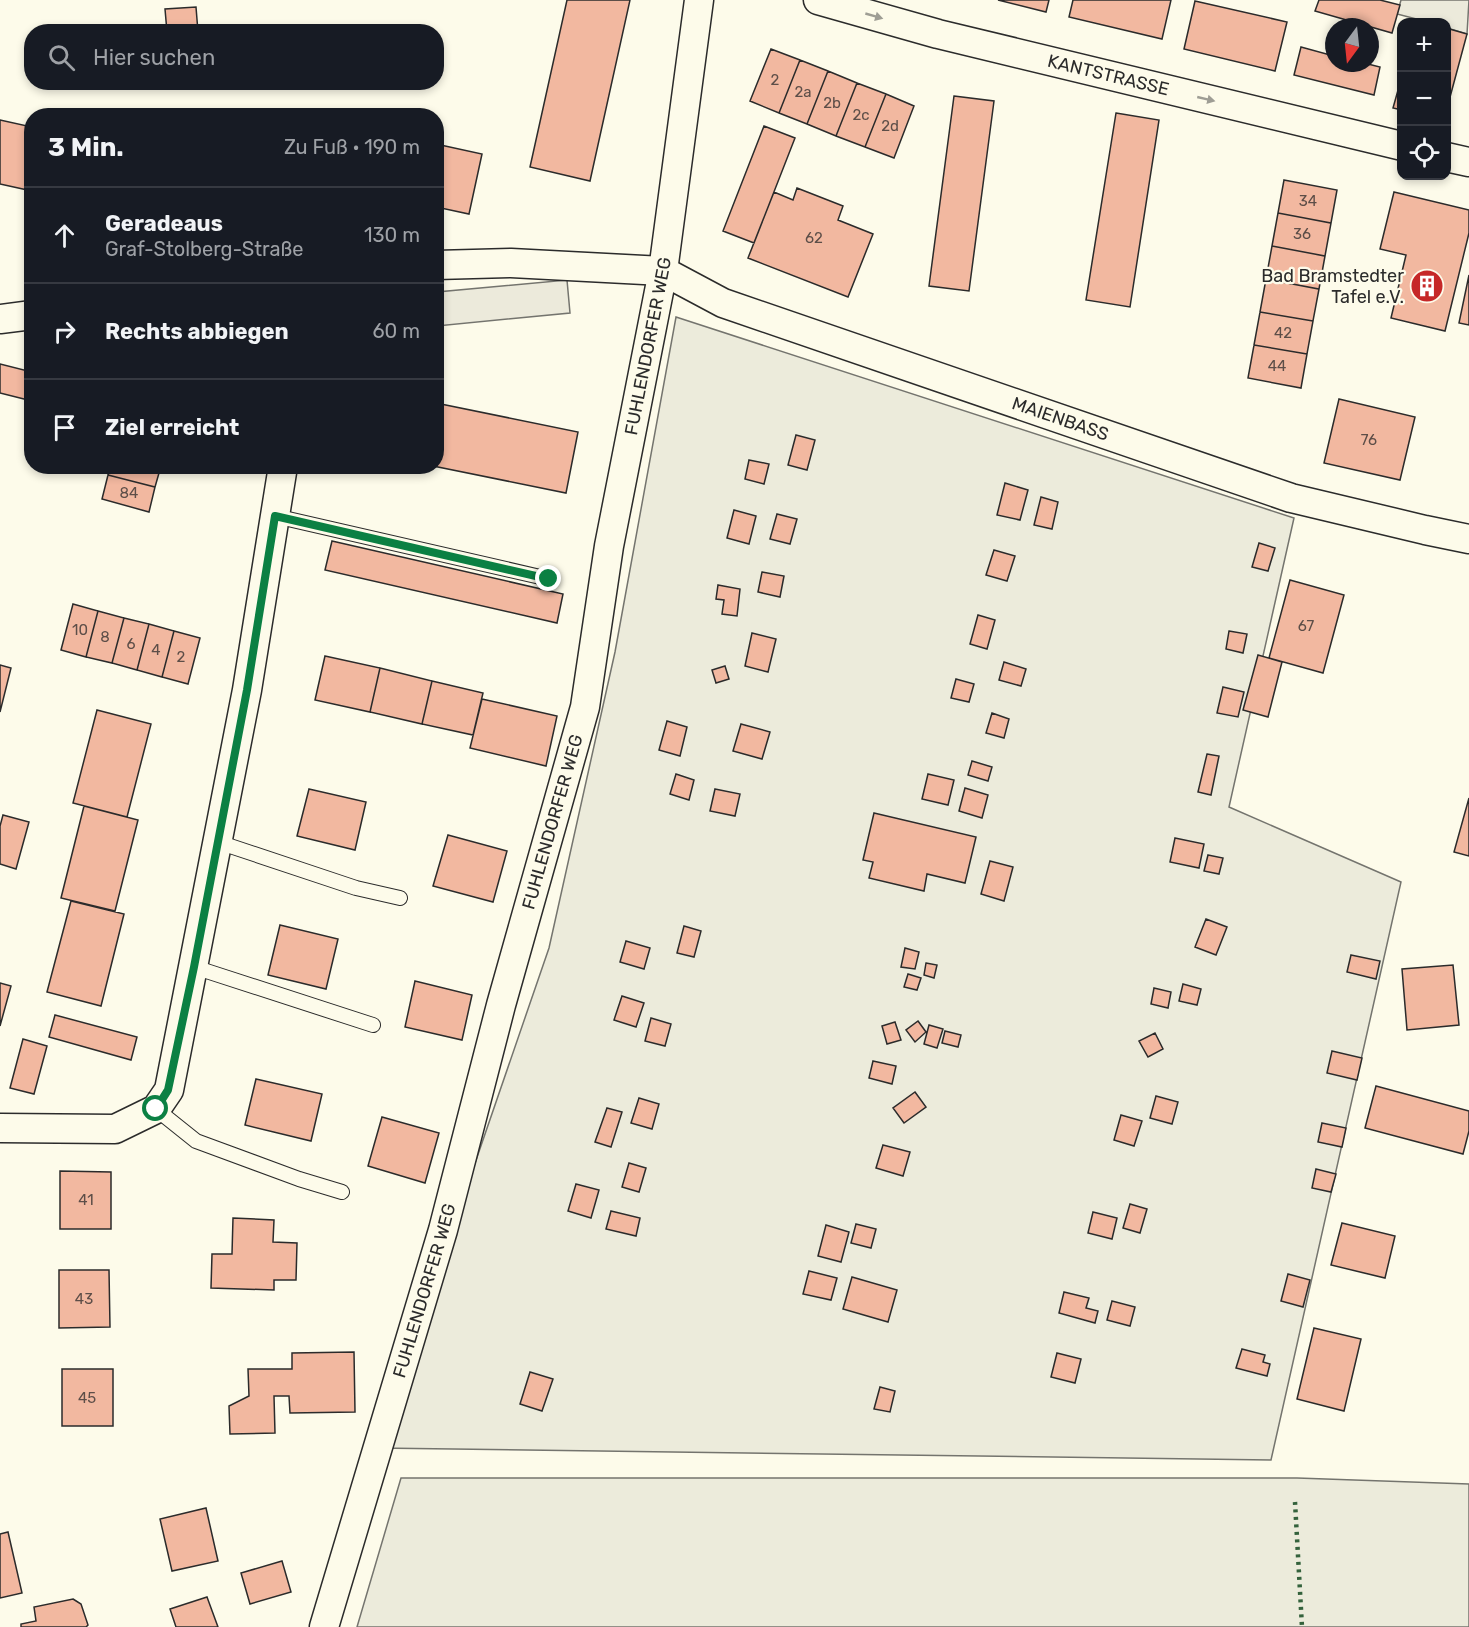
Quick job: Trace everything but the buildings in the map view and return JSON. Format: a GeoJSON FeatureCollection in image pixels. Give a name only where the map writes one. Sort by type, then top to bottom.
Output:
{"type":"FeatureCollection","features":[{"type":"Feature","properties":{"kind":"street","name":"FUHLENDORFER WEG"},"geometry":{"type":"LineString","coordinates":[[324,1627],[443,1230],[501,1005],[585,707],[609,546],[663,272],[699,0]]}},
{"type":"Feature","properties":{"kind":"street","name":"KANTSTRASSE"},"geometry":{"type":"LineString","coordinates":[[818,0],[938,34],[1397,145]]}},
{"type":"Feature","properties":{"kind":"street"},"geometry":{"type":"LineString","coordinates":[[1451,158],[1469,162]]}},
{"type":"Feature","properties":{"kind":"street"},"geometry":{"type":"LineString","coordinates":[[444,265],[511,263],[663,272]]}},
{"type":"Feature","properties":{"kind":"street","name":"MAIENBASS"},"geometry":{"type":"LineString","coordinates":[[663,272],[723,303],[1291,498],[1425,530],[1469,538]]}},
{"type":"Feature","properties":{"kind":"street"},"geometry":{"type":"LineString","coordinates":[[0,319],[24,316]]}},
{"type":"Feature","properties":{"kind":"street"},"geometry":{"type":"LineString","coordinates":[[0,1128],[116,1129],[156,1109],[168,1090],[247,690],[282,474]]}},
{"type":"Feature","properties":{"kind":"lane"},"geometry":{"type":"LineString","coordinates":[[275,516],[549,579]]}},
{"type":"Feature","properties":{"kind":"lane"},"geometry":{"type":"LineString","coordinates":[[218,842],[356,888],[400,898]]}},
{"type":"Feature","properties":{"kind":"lane"},"geometry":{"type":"LineString","coordinates":[[194,967],[373,1025]]}},
{"type":"Feature","properties":{"kind":"lane"},"geometry":{"type":"LineString","coordinates":[[156,1109],[196,1141],[299,1179],[342,1192]]}},
{"type":"Feature","properties":{"kind":"shaded area"},"geometry":{"type":"Polygon","coordinates":[[[1401,0],[1469,0],[1467,34],[1451,29],[1451,18],[1412,18],[1397,14],[1401,0]]]}},
{"type":"Feature","properties":{"kind":"shaded area"},"geometry":{"type":"Polygon","coordinates":[[[567,280],[570,313],[444,325],[444,291],[567,280]]]}},
{"type":"Feature","properties":{"kind":"shaded area"},"geometry":{"type":"Polygon","coordinates":[[[676,317],[1294,518],[1229,807],[1401,882],[1271,1460],[377,1448],[549,948],[615,652],[676,317]]]}},
{"type":"Feature","properties":{"kind":"shaded area"},"geometry":{"type":"Polygon","coordinates":[[[401,1478],[1297,1478],[1469,1484],[1469,1627],[357,1627],[401,1478]]]}},
{"type":"Feature","properties":{"kind":"hedge"},"geometry":{"type":"LineString","coordinates":[[1295,1502],[1302,1627]]}},
{"type":"Feature","properties":{"kind":"place","name":"Bad Bramstedter Tafel e.V."},"geometry":{"type":"Point","coordinates":[1427,286]}},
{"type":"Feature","properties":{"kind":"route"},"geometry":{"type":"LineString","coordinates":[[156,1109],[168,1090],[194,967],[247,690],[275,516],[549,579]]}}]}
